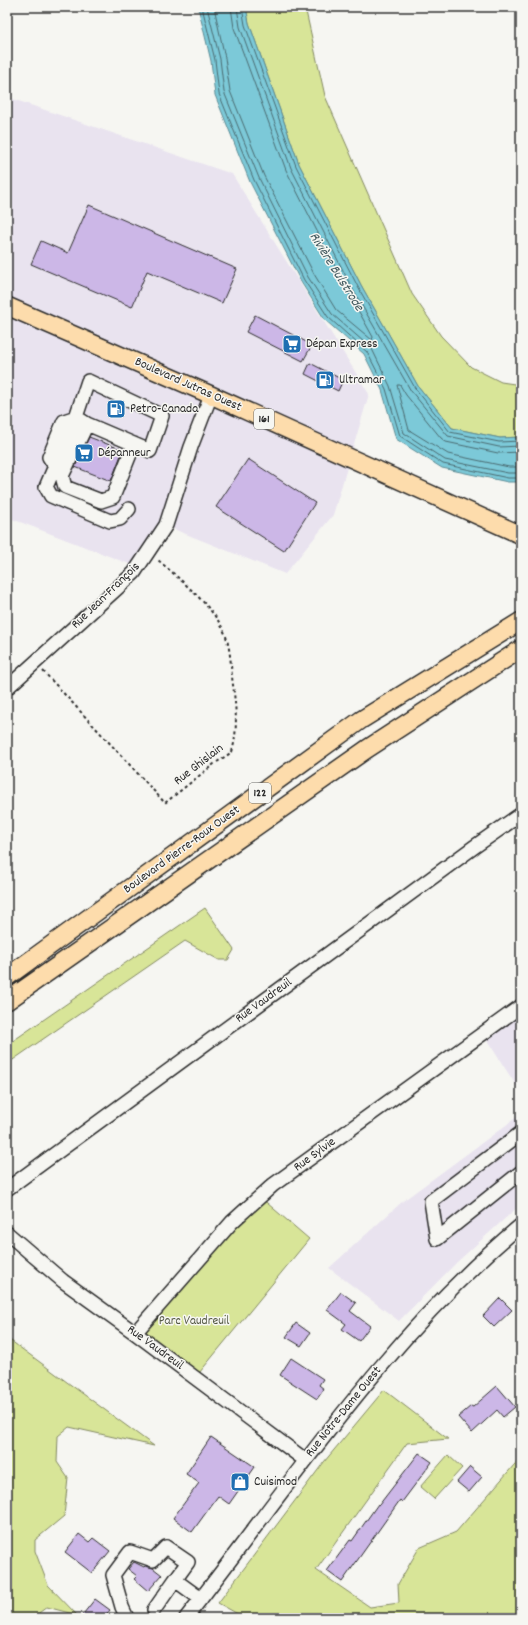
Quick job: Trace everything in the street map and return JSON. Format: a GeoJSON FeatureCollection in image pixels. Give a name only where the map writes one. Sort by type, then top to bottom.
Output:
{"type":"FeatureCollection","features":[{"type":"Feature","properties":{"kind":"main road","name":"Boulevard Jutras Ouest"},"geometry":{"type":"LineString","coordinates":[[7,306],[211,395],[521,535]]}},
{"type":"Feature","properties":{"kind":"main road","name":"Boulevard Pierre-Roux Ouest"},"geometry":{"type":"LineString","coordinates":[[7,977],[361,720],[521,621]]}},
{"type":"Feature","properties":{"kind":"main road","name":"Boulevard Pierre-Roux Ouest"},"geometry":{"type":"LineString","coordinates":[[7,1001],[367,749],[521,649]]}},
{"type":"Feature","properties":{"kind":"street"},"geometry":{"type":"LineString","coordinates":[[81,421],[134,444],[150,451],[162,416],[88,381],[81,421],[62,476],[65,487],[101,501],[113,497],[134,444]]}},
{"type":"Feature","properties":{"kind":"street","name":"Rue Jean-François"},"geometry":{"type":"LineString","coordinates":[[7,688],[134,573],[149,552],[166,525],[191,447],[211,395]]}},
{"type":"Feature","properties":{"kind":"street"},"geometry":{"type":"LineString","coordinates":[[81,421],[55,466],[46,487],[51,496],[110,521],[120,519],[129,509]]}},
{"type":"Feature","properties":{"kind":"street","name":"Rue Vaudreuil"},"geometry":{"type":"LineString","coordinates":[[7,1189],[521,814]]}},
{"type":"Feature","properties":{"kind":"street","name":"Rue Sylvie"},"geometry":{"type":"LineString","coordinates":[[135,1333],[232,1222],[273,1185],[521,1006]]}},
{"type":"Feature","properties":{"kind":"street"},"geometry":{"type":"LineString","coordinates":[[521,1133],[431,1201],[437,1239],[521,1172]]}},
{"type":"Feature","properties":{"kind":"street","name":"Rue Notre-Dame Ouest"},"geometry":{"type":"LineString","coordinates":[[186,1618],[305,1460],[368,1381],[448,1292],[521,1225]]}},
{"type":"Feature","properties":{"kind":"street","name":"Rue Vaudreuil"},"geometry":{"type":"LineString","coordinates":[[7,1233],[63,1281],[305,1460]]}},
{"type":"Feature","properties":{"kind":"street"},"geometry":{"type":"LineString","coordinates":[[127,1618],[122,1607],[113,1575],[130,1552],[153,1560],[166,1547],[188,1562],[154,1610]]}},
{"type":"Feature","properties":{"kind":"street"},"geometry":{"type":"LineString","coordinates":[[174,1580],[201,1599]]}},
{"type":"Feature","properties":{"kind":"path","name":"Rue Ghislain"},"geometry":{"type":"LineString","coordinates":[[36,662],[164,804],[214,764],[232,752],[236,725],[236,711],[227,639],[212,613],[198,597],[149,552]]}},
{"type":"Feature","properties":{"kind":"shaded area"},"geometry":{"type":"Polygon","coordinates":[[[7,97],[232,174],[369,394],[333,515],[285,574],[161,524],[132,565],[7,517],[7,97]]]}},
{"type":"Feature","properties":{"kind":"shaded area"},"geometry":{"type":"Polygon","coordinates":[[[521,1011],[521,1093],[485,1037],[521,1011]]]}},
{"type":"Feature","properties":{"kind":"shaded area"},"geometry":{"type":"Polygon","coordinates":[[[521,1114],[521,1207],[519,1206],[457,1262],[399,1321],[329,1268],[403,1201],[521,1114]]]}},
{"type":"Feature","properties":{"kind":"green space"},"geometry":{"type":"Polygon","coordinates":[[[246,7],[305,7],[325,96],[412,294],[441,336],[471,367],[501,382],[521,385],[521,437],[500,438],[452,428],[418,386],[361,285],[299,164],[249,23],[246,7]]]}},
{"type":"Feature","properties":{"kind":"green space"},"geometry":{"type":"Polygon","coordinates":[[[205,908],[234,950],[228,960],[219,960],[185,941],[7,1064],[7,1045],[205,908]]]}},
{"type":"Feature","properties":{"kind":"green space","name":"Parc Vaudreuil"},"geometry":{"type":"Polygon","coordinates":[[[260,1197],[309,1239],[195,1378],[135,1333],[260,1197]]]}},
{"type":"Feature","properties":{"kind":"green space"},"geometry":{"type":"Polygon","coordinates":[[[7,1338],[154,1446],[69,1427],[58,1436],[57,1462],[68,1478],[64,1516],[35,1540],[35,1551],[48,1585],[77,1615],[47,1607],[32,1618],[7,1618],[7,1391],[9,1386],[7,1384],[7,1338]]]}},
{"type":"Feature","properties":{"kind":"green space"},"geometry":{"type":"Polygon","coordinates":[[[384,1390],[448,1439],[407,1443],[316,1570],[370,1607],[399,1603],[398,1584],[419,1548],[456,1532],[521,1457],[521,1618],[245,1618],[218,1603],[324,1462],[384,1390]]]}},
{"type":"Feature","properties":{"kind":"green space"},"geometry":{"type":"Polygon","coordinates":[[[448,1455],[462,1468],[434,1499],[420,1487],[448,1455]]]}},
{"type":"Feature","properties":{"kind":"water","name":"Rivière Bulstrode"},"geometry":{"type":"Polygon","coordinates":[[[198,7],[246,7],[249,23],[299,164],[361,285],[418,386],[452,428],[500,438],[521,437],[521,482],[508,482],[442,468],[396,439],[382,390],[364,354],[325,320],[301,282],[250,182],[215,95],[211,61],[198,7]]]}},
{"type":"Feature","properties":{"kind":"building"},"geometry":{"type":"Polygon","coordinates":[[[89,205],[237,269],[222,303],[147,271],[132,307],[31,264],[41,241],[68,253],[89,205]]]}},
{"type":"Feature","properties":{"kind":"building"},"geometry":{"type":"Polygon","coordinates":[[[255,315],[312,345],[303,361],[246,332],[255,315]]]}},
{"type":"Feature","properties":{"kind":"building"},"geometry":{"type":"Polygon","coordinates":[[[310,363],[343,380],[338,391],[305,374],[310,363]]]}},
{"type":"Feature","properties":{"kind":"building"},"geometry":{"type":"Polygon","coordinates":[[[89,437],[123,450],[111,481],[75,467],[89,437]]]}},
{"type":"Feature","properties":{"kind":"building"},"geometry":{"type":"Polygon","coordinates":[[[248,459],[315,503],[284,551],[216,507],[248,459]]]}},
{"type":"Feature","properties":{"kind":"building"},"geometry":{"type":"Polygon","coordinates":[[[341,1292],[356,1303],[350,1311],[370,1326],[359,1341],[342,1329],[346,1324],[327,1310],[341,1292]]]}},
{"type":"Feature","properties":{"kind":"building"},"geometry":{"type":"Polygon","coordinates":[[[500,1298],[512,1310],[494,1327],[483,1316],[500,1298]]]}},
{"type":"Feature","properties":{"kind":"building"},"geometry":{"type":"Polygon","coordinates":[[[296,1323],[310,1333],[301,1346],[286,1337],[296,1323]]]}},
{"type":"Feature","properties":{"kind":"building"},"geometry":{"type":"Polygon","coordinates":[[[291,1358],[323,1379],[319,1385],[324,1389],[317,1399],[280,1375],[291,1358]]]}},
{"type":"Feature","properties":{"kind":"building"},"geometry":{"type":"Polygon","coordinates":[[[497,1386],[515,1407],[503,1417],[497,1410],[472,1433],[458,1417],[471,1406],[473,1407],[497,1386]]]}},
{"type":"Feature","properties":{"kind":"building"},"geometry":{"type":"Polygon","coordinates":[[[211,1437],[255,1467],[229,1504],[218,1496],[192,1532],[173,1518],[199,1483],[186,1474],[211,1437]]]}},
{"type":"Feature","properties":{"kind":"building"},"geometry":{"type":"Polygon","coordinates":[[[419,1453],[432,1462],[402,1502],[400,1500],[342,1582],[327,1571],[350,1540],[352,1541],[378,1504],[379,1505],[419,1453]]]}},
{"type":"Feature","properties":{"kind":"building"},"geometry":{"type":"Polygon","coordinates":[[[470,1467],[482,1477],[469,1492],[457,1482],[470,1467]]]}},
{"type":"Feature","properties":{"kind":"building"},"geometry":{"type":"Polygon","coordinates":[[[79,1534],[89,1542],[93,1538],[110,1551],[92,1573],[65,1552],[79,1534]]]}},
{"type":"Feature","properties":{"kind":"building"},"geometry":{"type":"Polygon","coordinates":[[[134,1562],[144,1567],[153,1568],[162,1575],[148,1591],[134,1579],[137,1576],[128,1569],[134,1562]]]}},
{"type":"Feature","properties":{"kind":"building"},"geometry":{"type":"Polygon","coordinates":[[[95,1599],[110,1610],[104,1618],[80,1618],[95,1599]]]}},
{"type":"Feature","properties":{"kind":"place","name":"Dépan Express"},"geometry":{"type":"Point","coordinates":[292,344]}},
{"type":"Feature","properties":{"kind":"place","name":"Ultramar"},"geometry":{"type":"Point","coordinates":[325,380]}},
{"type":"Feature","properties":{"kind":"place","name":"Petro-Canada"},"geometry":{"type":"Point","coordinates":[116,409]}},
{"type":"Feature","properties":{"kind":"place","name":"Dépanneur"},"geometry":{"type":"Point","coordinates":[84,453]}},
{"type":"Feature","properties":{"kind":"place","name":"Cuisimod"},"geometry":{"type":"Point","coordinates":[240,1482]}}]}
